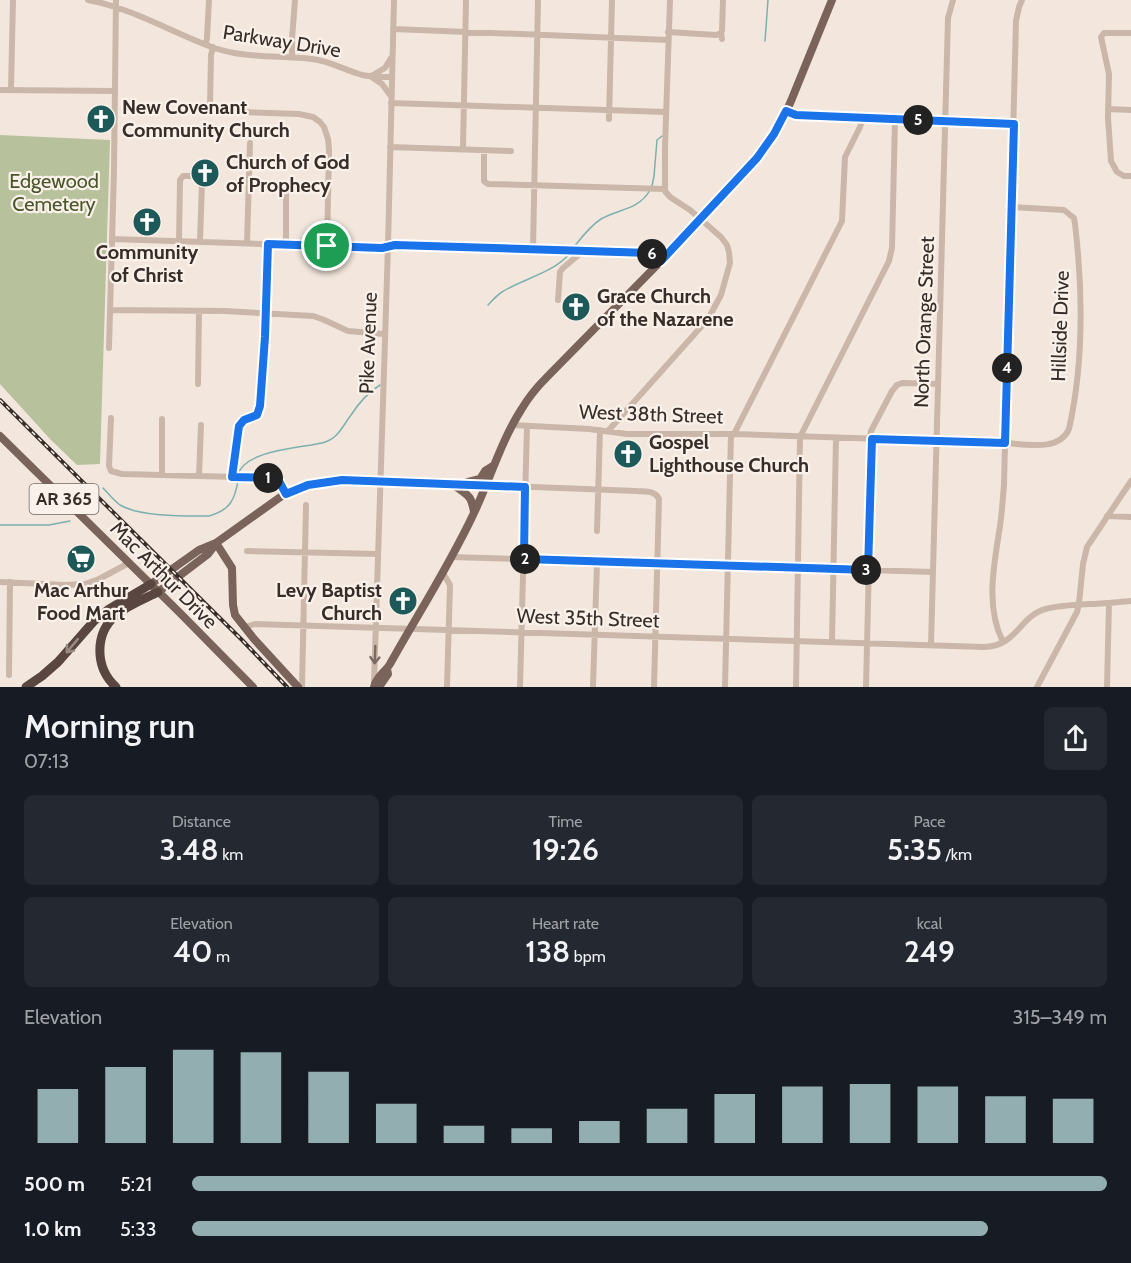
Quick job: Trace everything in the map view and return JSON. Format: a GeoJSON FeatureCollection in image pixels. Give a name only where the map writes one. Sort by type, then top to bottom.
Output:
{"type":"FeatureCollection","features":[{"type":"Feature","properties":{"kind":"highway"},"geometry":{"type":"LineString","coordinates":[[26,687],[58,662],[94,621],[109,609],[154,588]]}},
{"type":"Feature","properties":{"kind":"highway"},"geometry":{"type":"LineString","coordinates":[[116,687],[101,664],[100,648],[105,630],[113,617],[154,588]]}},
{"type":"Feature","properties":{"kind":"main road"},"geometry":{"type":"LineString","coordinates":[[376,686],[387,674],[387,669],[452,557],[474,514],[493,466],[521,408],[542,382],[661,261],[757,158],[774,134],[786,111],[832,0]]}},
{"type":"Feature","properties":{"kind":"main road","name":"Mac Arthur Drive"},"geometry":{"type":"LineString","coordinates":[[0,436],[253,687]]}},
{"type":"Feature","properties":{"kind":"main road"},"geometry":{"type":"LineString","coordinates":[[457,484],[480,478],[493,466]]}},
{"type":"Feature","properties":{"kind":"main road"},"geometry":{"type":"LineString","coordinates":[[154,588],[199,550],[216,543],[286,494],[308,485],[331,481],[486,485]]}},
{"type":"Feature","properties":{"kind":"main road"},"geometry":{"type":"LineString","coordinates":[[457,484],[472,499],[474,514]]}},
{"type":"Feature","properties":{"kind":"main road"},"geometry":{"type":"LineString","coordinates":[[216,543],[232,568],[235,615],[300,687]]}},
{"type":"Feature","properties":{"kind":"street"},"geometry":{"type":"LineString","coordinates":[[11,89],[13,0]]}},
{"type":"Feature","properties":{"kind":"street","name":"Parkway Drive"},"geometry":{"type":"LineString","coordinates":[[88,0],[116,4],[213,47],[248,55],[321,60],[360,75],[391,77]]}},
{"type":"Feature","properties":{"kind":"street"},"geometry":{"type":"LineString","coordinates":[[206,44],[208,0]]}},
{"type":"Feature","properties":{"kind":"street"},"geometry":{"type":"LineString","coordinates":[[292,57],[295,0]]}},
{"type":"Feature","properties":{"kind":"street","name":"Pike Avenue"},"geometry":{"type":"LineString","coordinates":[[376,686],[394,0]]}},
{"type":"Feature","properties":{"kind":"street"},"geometry":{"type":"LineString","coordinates":[[463,149],[466,0]]}},
{"type":"Feature","properties":{"kind":"street"},"geometry":{"type":"LineString","coordinates":[[533,249],[538,0]]}},
{"type":"Feature","properties":{"kind":"street"},"geometry":{"type":"LineString","coordinates":[[609,119],[612,0]]}},
{"type":"Feature","properties":{"kind":"street"},"geometry":{"type":"LineString","coordinates":[[608,431],[711,315],[721,295],[730,263],[727,245],[721,237],[670,197],[665,189],[670,0]]}},
{"type":"Feature","properties":{"kind":"street"},"geometry":{"type":"LineString","coordinates":[[393,29],[611,38],[721,36],[723,0]]}},
{"type":"Feature","properties":{"kind":"street","name":"North Orange Street"},"geometry":{"type":"LineString","coordinates":[[931,645],[948,18],[953,0]]}},
{"type":"Feature","properties":{"kind":"street"},"geometry":{"type":"LineString","coordinates":[[1022,0],[1016,21],[1005,443],[1002,504],[992,581],[994,611],[1003,642],[1013,636],[1032,616],[1041,611],[1061,606],[1131,601]]}},
{"type":"Feature","properties":{"kind":"street"},"geometry":{"type":"LineString","coordinates":[[109,348],[116,4]]}},
{"type":"Feature","properties":{"kind":"street"},"geometry":{"type":"LineString","coordinates":[[1131,33],[1103,34],[1101,38],[1108,74],[1111,161],[1116,171],[1124,176],[1131,176]]}},
{"type":"Feature","properties":{"kind":"street"},"geometry":{"type":"LineString","coordinates":[[213,47],[210,73],[211,110],[215,112],[299,114],[313,117],[320,122],[326,132],[329,144],[327,246]]}},
{"type":"Feature","properties":{"kind":"street"},"geometry":{"type":"LineString","coordinates":[[369,76],[385,68],[392,54]]}},
{"type":"Feature","properties":{"kind":"street","name":"Parkway Drive"},"geometry":{"type":"LineString","coordinates":[[369,76],[382,84],[391,99]]}},
{"type":"Feature","properties":{"kind":"street"},"geometry":{"type":"LineString","coordinates":[[0,90],[115,91]]}},
{"type":"Feature","properties":{"kind":"street"},"geometry":{"type":"LineString","coordinates":[[391,99],[464,106],[666,112]]}},
{"type":"Feature","properties":{"kind":"street"},"geometry":{"type":"LineString","coordinates":[[1108,109],[1131,110]]}},
{"type":"Feature","properties":{"kind":"street"},"geometry":{"type":"LineString","coordinates":[[786,111],[796,115],[1014,124]]}},
{"type":"Feature","properties":{"kind":"street"},"geometry":{"type":"LineString","coordinates":[[725,687],[733,434],[842,221],[845,157],[863,118]]}},
{"type":"Feature","properties":{"kind":"street"},"geometry":{"type":"LineString","coordinates":[[796,687],[800,437],[887,267],[891,254],[895,120]]}},
{"type":"Feature","properties":{"kind":"street"},"geometry":{"type":"LineString","coordinates":[[247,243],[250,143]]}},
{"type":"Feature","properties":{"kind":"street"},"geometry":{"type":"LineString","coordinates":[[390,147],[511,151]]}},
{"type":"Feature","properties":{"kind":"street"},"geometry":{"type":"LineString","coordinates":[[484,150],[484,182],[488,184],[665,189]]}},
{"type":"Feature","properties":{"kind":"street"},"geometry":{"type":"LineString","coordinates":[[179,241],[180,180],[183,176],[199,178],[202,183],[200,241]]}},
{"type":"Feature","properties":{"kind":"street"},"geometry":{"type":"LineString","coordinates":[[286,190],[286,244]]}},
{"type":"Feature","properties":{"kind":"street","name":"Hillside Drive"},"geometry":{"type":"LineString","coordinates":[[1005,443],[1051,444],[1067,434],[1075,392],[1081,324],[1078,246],[1074,218],[1060,209],[1011,207]]}},
{"type":"Feature","properties":{"kind":"street"},"geometry":{"type":"LineString","coordinates":[[112,239],[382,248],[395,245],[650,253],[661,261]]}},
{"type":"Feature","properties":{"kind":"street"},"geometry":{"type":"LineString","coordinates":[[235,477],[239,426],[244,420],[259,412],[268,244]]}},
{"type":"Feature","properties":{"kind":"street"},"geometry":{"type":"LineString","coordinates":[[558,300],[560,272],[580,251]]}},
{"type":"Feature","properties":{"kind":"street"},"geometry":{"type":"LineString","coordinates":[[111,310],[225,311],[313,316],[348,331],[384,334]]}},
{"type":"Feature","properties":{"kind":"street"},"geometry":{"type":"LineString","coordinates":[[198,384],[199,311]]}},
{"type":"Feature","properties":{"kind":"street"},"geometry":{"type":"LineString","coordinates":[[866,687],[871,434],[894,388],[902,383],[938,384]]}},
{"type":"Feature","properties":{"kind":"street"},"geometry":{"type":"LineString","coordinates":[[111,418],[110,470],[122,474],[272,478],[280,483],[286,494]]}},
{"type":"Feature","properties":{"kind":"street"},"geometry":{"type":"LineString","coordinates":[[162,419],[162,475]]}},
{"type":"Feature","properties":{"kind":"street"},"geometry":{"type":"LineString","coordinates":[[199,476],[201,425]]}},
{"type":"Feature","properties":{"kind":"street","name":"West 38th Street"},"geometry":{"type":"LineString","coordinates":[[512,425],[600,430],[627,434],[733,434],[1005,443]]}},
{"type":"Feature","properties":{"kind":"street"},"geometry":{"type":"LineString","coordinates":[[520,687],[527,426]]}},
{"type":"Feature","properties":{"kind":"street"},"geometry":{"type":"LineString","coordinates":[[597,531],[600,430]]}},
{"type":"Feature","properties":{"kind":"street"},"geometry":{"type":"LineString","coordinates":[[832,642],[836,438]]}},
{"type":"Feature","properties":{"kind":"street"},"geometry":{"type":"LineString","coordinates":[[1037,687],[1077,612],[1085,551],[1131,481]]}},
{"type":"Feature","properties":{"kind":"street"},"geometry":{"type":"LineString","coordinates":[[486,485],[656,494],[659,499],[654,687]]}},
{"type":"Feature","properties":{"kind":"street"},"geometry":{"type":"LineString","coordinates":[[300,687],[304,625],[306,505]]}},
{"type":"Feature","properties":{"kind":"street"},"geometry":{"type":"LineString","coordinates":[[1107,516],[1131,517]]}},
{"type":"Feature","properties":{"kind":"street"},"geometry":{"type":"LineString","coordinates":[[247,551],[378,554]]}},
{"type":"Feature","properties":{"kind":"street"},"geometry":{"type":"LineString","coordinates":[[452,557],[933,572]]}},
{"type":"Feature","properties":{"kind":"street"},"geometry":{"type":"LineString","coordinates":[[593,687],[597,562]]}},
{"type":"Feature","properties":{"kind":"street"},"geometry":{"type":"LineString","coordinates":[[0,582],[84,584],[129,563]]}},
{"type":"Feature","properties":{"kind":"street"},"geometry":{"type":"LineString","coordinates":[[443,573],[450,585],[447,687]]}},
{"type":"Feature","properties":{"kind":"street"},"geometry":{"type":"LineString","coordinates":[[9,675],[10,582]]}},
{"type":"Feature","properties":{"kind":"street"},"geometry":{"type":"LineString","coordinates":[[1107,687],[1109,603]]}},
{"type":"Feature","properties":{"kind":"street","name":"West 35th Street"},"geometry":{"type":"LineString","coordinates":[[244,627],[255,624],[304,625],[989,647],[1003,642]]}},
{"type":"Feature","properties":{"kind":"street"},"geometry":{"type":"LineString","coordinates":[[0,650],[9,651]]}},
{"type":"Feature","properties":{"kind":"green space","name":"Edgewood Cemetery"},"geometry":{"type":"Polygon","coordinates":[[[0,135],[110,140],[100,464],[77,465],[0,384],[0,135]]]}},
{"type":"Feature","properties":{"kind":"waterway"},"geometry":{"type":"LineString","coordinates":[[765,41],[768,0]]}},
{"type":"Feature","properties":{"kind":"waterway"},"geometry":{"type":"LineString","coordinates":[[652,186],[657,140],[662,136]]}},
{"type":"Feature","properties":{"kind":"waterway"},"geometry":{"type":"LineString","coordinates":[[574,247],[597,222],[640,202],[650,190]]}},
{"type":"Feature","properties":{"kind":"waterway"},"geometry":{"type":"LineString","coordinates":[[488,305],[502,292],[547,271],[570,253]]}},
{"type":"Feature","properties":{"kind":"waterway"},"geometry":{"type":"LineString","coordinates":[[238,475],[242,467],[262,455],[332,439],[360,403],[380,385]]}},
{"type":"Feature","properties":{"kind":"waterway"},"geometry":{"type":"LineString","coordinates":[[103,488],[120,505],[139,512],[209,516],[227,507],[233,499],[238,480]]}},
{"type":"Feature","properties":{"kind":"waterway"},"geometry":{"type":"LineString","coordinates":[[0,525],[49,525],[70,521]]}},
{"type":"Feature","properties":{"kind":"railway"},"geometry":{"type":"LineString","coordinates":[[0,400],[287,687]]}},
{"type":"Feature","properties":{"kind":"place","name":"New Covenant Community Church"},"geometry":{"type":"Point","coordinates":[101,119]}},
{"type":"Feature","properties":{"kind":"place","name":"Church of God of Prophecy"},"geometry":{"type":"Point","coordinates":[205,173]}},
{"type":"Feature","properties":{"kind":"place","name":"Community of Christ"},"geometry":{"type":"Point","coordinates":[147,222]}},
{"type":"Feature","properties":{"kind":"place","name":"Grace Church of the Nazarene"},"geometry":{"type":"Point","coordinates":[576,307]}},
{"type":"Feature","properties":{"kind":"place","name":"Gospel Lighthouse Church"},"geometry":{"type":"Point","coordinates":[628,454]}},
{"type":"Feature","properties":{"kind":"place","name":"Mac Arthur Food Mart"},"geometry":{"type":"Point","coordinates":[81,559]}},
{"type":"Feature","properties":{"kind":"place","name":"Levy Baptist Church"},"geometry":{"type":"Point","coordinates":[403,601]}},
{"type":"Feature","properties":{"kind":"route"},"geometry":{"type":"LineString","coordinates":[[786,111],[796,115],[1014,124],[1005,443],[872,439],[868,570],[524,559],[525,487],[342,480],[308,485],[286,494],[280,483],[272,478],[232,477],[239,426],[244,420],[257,415],[260,406],[268,244],[327,246],[382,248],[395,245],[650,253],[661,261],[757,158],[774,134],[786,111]]}}]}
